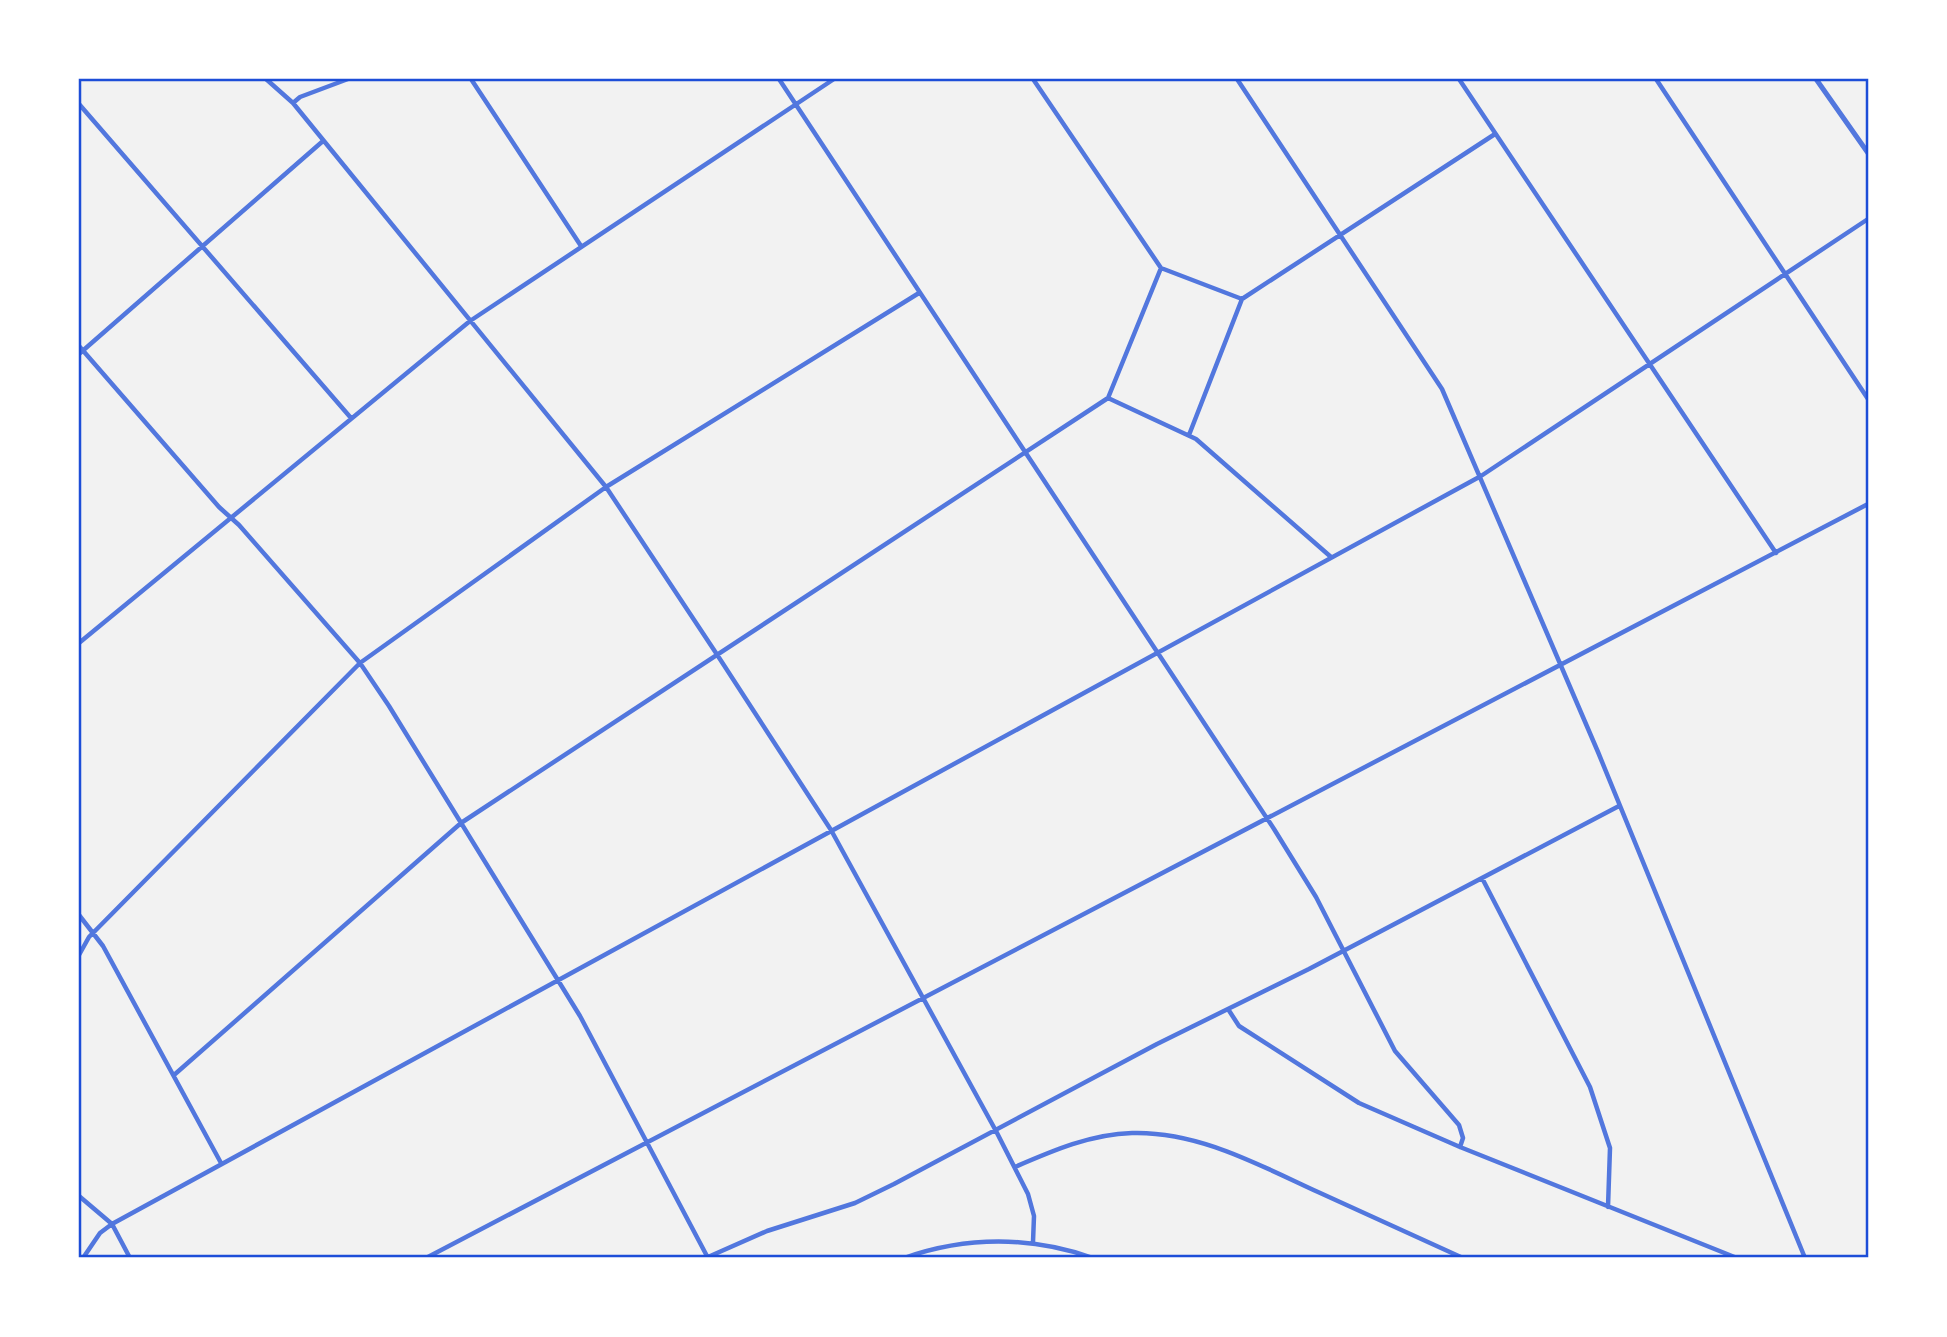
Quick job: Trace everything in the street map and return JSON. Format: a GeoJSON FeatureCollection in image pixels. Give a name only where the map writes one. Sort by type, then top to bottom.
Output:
{"type":"FeatureCollection","features":[{"type":"Feature","properties":{"kind":"street"},"geometry":{"type":"LineString","coordinates":[[266,79],[293,103],[606,487],[716,653],[831,830],[996,1131],[1031,1205],[1033,1242]]}},
{"type":"Feature","properties":{"kind":"street"},"geometry":{"type":"LineString","coordinates":[[293,103],[300,97],[348,79]]}},
{"type":"Feature","properties":{"kind":"street"},"geometry":{"type":"LineString","coordinates":[[471,79],[581,246]]}},
{"type":"Feature","properties":{"kind":"street"},"geometry":{"type":"LineString","coordinates":[[779,79],[1267,818],[1316,897],[1395,1051],[1459,1125],[1463,1138],[1460,1147]]}},
{"type":"Feature","properties":{"kind":"street"},"geometry":{"type":"LineString","coordinates":[[79,643],[470,321],[834,79]]}},
{"type":"Feature","properties":{"kind":"street"},"geometry":{"type":"LineString","coordinates":[[1033,79],[1161,268],[1242,299]]}},
{"type":"Feature","properties":{"kind":"street"},"geometry":{"type":"LineString","coordinates":[[1237,79],[1442,389],[1597,750],[1805,1258]]}},
{"type":"Feature","properties":{"kind":"street"},"geometry":{"type":"LineString","coordinates":[[1459,79],[1776,552]]}},
{"type":"Feature","properties":{"kind":"street"},"geometry":{"type":"LineString","coordinates":[[1656,79],[1868,399]]}},
{"type":"Feature","properties":{"kind":"street"},"geometry":{"type":"LineString","coordinates":[[1816,79],[1868,153]]}},
{"type":"Feature","properties":{"kind":"street"},"geometry":{"type":"LineString","coordinates":[[79,104],[351,418]]}},
{"type":"Feature","properties":{"kind":"street"},"geometry":{"type":"LineString","coordinates":[[1189,435],[1242,299],[1495,134]]}},
{"type":"Feature","properties":{"kind":"street"},"geometry":{"type":"LineString","coordinates":[[323,141],[80,350],[360,663],[559,980],[708,1258],[778,1227],[855,1203],[1619,806]]}},
{"type":"Feature","properties":{"kind":"street"},"geometry":{"type":"LineString","coordinates":[[83,1258],[100,1233],[112,1224],[221,1163],[1481,476],[1868,219]]}},
{"type":"Feature","properties":{"kind":"street"},"geometry":{"type":"LineString","coordinates":[[174,1075],[461,823],[1108,398],[1161,268]]}},
{"type":"Feature","properties":{"kind":"street"},"geometry":{"type":"LineString","coordinates":[[79,955],[93,932],[360,663],[606,487],[919,293]]}},
{"type":"Feature","properties":{"kind":"street"},"geometry":{"type":"LineString","coordinates":[[1108,398],[1189,435],[1331,557]]}},
{"type":"Feature","properties":{"kind":"street"},"geometry":{"type":"LineString","coordinates":[[426,1258],[1868,505]]}},
{"type":"Feature","properties":{"kind":"street"},"geometry":{"type":"LineString","coordinates":[[79,632],[85,638]]}},
{"type":"Feature","properties":{"kind":"street"},"geometry":{"type":"LineString","coordinates":[[1482,878],[1590,1087],[1610,1148],[1608,1207]]}},
{"type":"Feature","properties":{"kind":"street"},"geometry":{"type":"LineString","coordinates":[[79,915],[93,932],[221,1163]]}},
{"type":"Feature","properties":{"kind":"street"},"geometry":{"type":"LineString","coordinates":[[1228,1009],[1239,1026],[1359,1103],[1460,1147],[1737,1258]]}},
{"type":"Feature","properties":{"kind":"street"},"geometry":{"type":"LineString","coordinates":[[1015,1167],[1089,1139],[1111,1134],[1149,1133],[1192,1140],[1237,1155],[1463,1258]]}},
{"type":"Feature","properties":{"kind":"street"},"geometry":{"type":"LineString","coordinates":[[79,1196],[112,1224],[130,1258]]}},
{"type":"Feature","properties":{"kind":"street"},"geometry":{"type":"LineString","coordinates":[[904,1258],[928,1250],[976,1242],[1033,1242],[1093,1258]]}}]}
